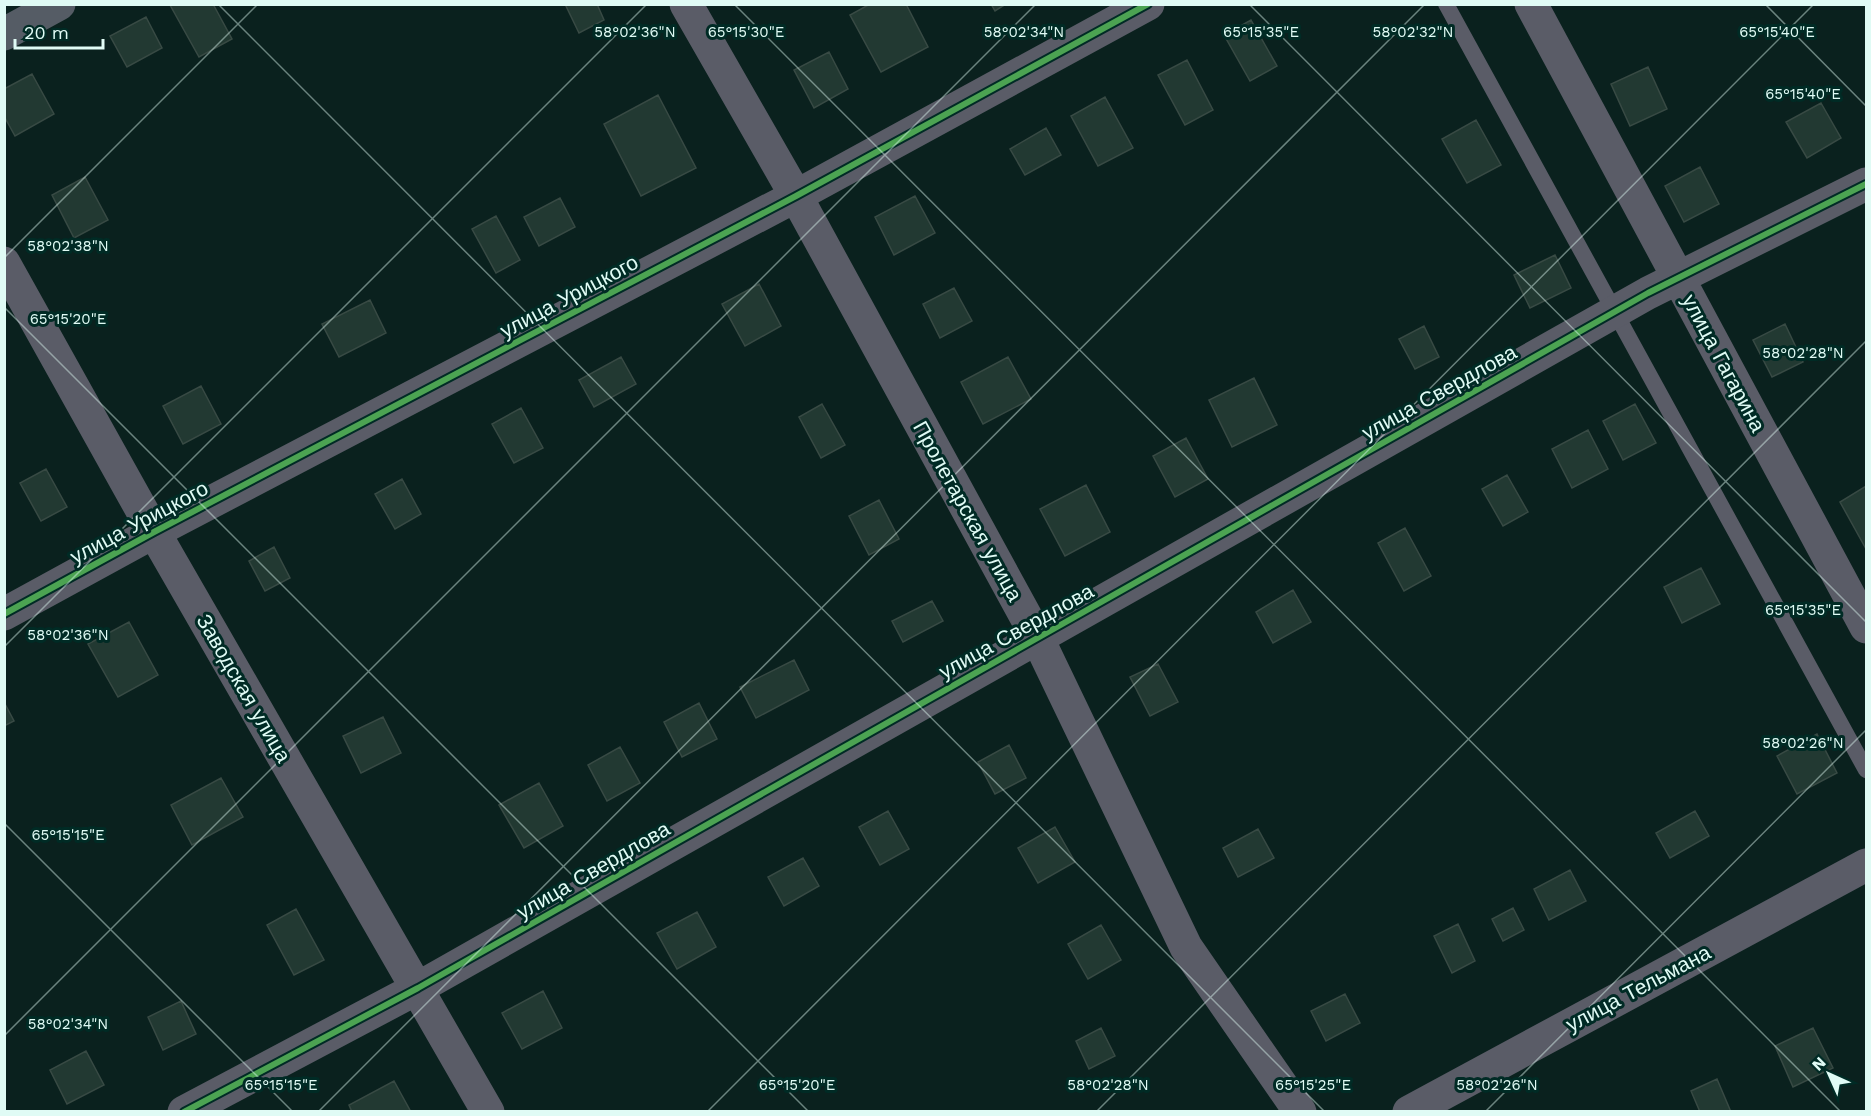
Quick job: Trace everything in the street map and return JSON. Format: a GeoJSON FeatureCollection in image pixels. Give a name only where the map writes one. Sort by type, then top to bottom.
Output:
{"type":"FeatureCollection","features":[{"type":"Feature","properties":{"kind":"main road"},"geometry":{"type":"LineString","coordinates":[[4,34],[59,4]]}},
{"type":"Feature","properties":{"kind":"street","name":"Пролетарская улица"},"geometry":{"type":"LineString","coordinates":[[686,4],[796,196],[1036,638],[1186,947],[1300,1112]]}},
{"type":"Feature","properties":{"kind":"street","name":"улица Урицкого"},"geometry":{"type":"LineString","coordinates":[[4,614],[154,532],[796,196],[1148,4]]}},
{"type":"Feature","properties":{"kind":"street","name":"улица Гагарина"},"geometry":{"type":"LineString","coordinates":[[1531,4],[1866,627]]}},
{"type":"Feature","properties":{"kind":"street","name":"улица Свердлова"},"geometry":{"type":"LineString","coordinates":[[184,1112],[418,988],[1678,277],[1866,184]]}},
{"type":"Feature","properties":{"kind":"street","name":"Заводская улица"},"geometry":{"type":"LineString","coordinates":[[4,263],[154,532],[488,1112]]}},
{"type":"Feature","properties":{"kind":"street","name":"улица Тельмана"},"geometry":{"type":"LineString","coordinates":[[1409,1112],[1866,865]]}},
{"type":"Feature","properties":{"kind":"lane"},"geometry":{"type":"LineString","coordinates":[[1446,4],[1866,770]]}},
{"type":"Feature","properties":{"kind":"building"},"geometry":{"type":"Polygon","coordinates":[[[213,4],[232,39],[199,57],[170,5],[213,4]]]}},
{"type":"Feature","properties":{"kind":"building"},"geometry":{"type":"Polygon","coordinates":[[[565,4],[597,4],[604,20],[579,33],[565,4]]]}},
{"type":"Feature","properties":{"kind":"building"},"geometry":{"type":"Polygon","coordinates":[[[870,4],[906,4],[928,47],[881,72],[850,15],[870,4]]]}},
{"type":"Feature","properties":{"kind":"building"},"geometry":{"type":"Polygon","coordinates":[[[991,4],[1006,4],[995,11],[991,4]]]}},
{"type":"Feature","properties":{"kind":"building"},"geometry":{"type":"Polygon","coordinates":[[[146,17],[162,48],[127,67],[110,36],[146,17]]]}},
{"type":"Feature","properties":{"kind":"building"},"geometry":{"type":"Polygon","coordinates":[[[1251,20],[1277,66],[1250,81],[1224,35],[1251,20]]]}},
{"type":"Feature","properties":{"kind":"building"},"geometry":{"type":"Polygon","coordinates":[[[829,52],[848,89],[814,108],[794,70],[829,52]]]}},
{"type":"Feature","properties":{"kind":"building"},"geometry":{"type":"Polygon","coordinates":[[[1187,60],[1213,110],[1185,125],[1158,75],[1187,60]]]}},
{"type":"Feature","properties":{"kind":"building"},"geometry":{"type":"Polygon","coordinates":[[[1648,67],[1667,109],[1630,126],[1611,84],[1648,67]]]}},
{"type":"Feature","properties":{"kind":"building"},"geometry":{"type":"Polygon","coordinates":[[[32,74],[54,114],[15,136],[4,116],[4,89],[32,74]]]}},
{"type":"Feature","properties":{"kind":"building"},"geometry":{"type":"Polygon","coordinates":[[[658,95],[696,168],[641,196],[604,124],[658,95]]]}},
{"type":"Feature","properties":{"kind":"building"},"geometry":{"type":"Polygon","coordinates":[[[1105,97],[1133,148],[1098,166],[1071,116],[1105,97]]]}},
{"type":"Feature","properties":{"kind":"building"},"geometry":{"type":"Polygon","coordinates":[[[1821,103],[1841,138],[1807,158],[1786,122],[1821,103]]]}},
{"type":"Feature","properties":{"kind":"building"},"geometry":{"type":"Polygon","coordinates":[[[1476,120],[1501,165],[1467,183],[1442,139],[1476,120]]]}},
{"type":"Feature","properties":{"kind":"building"},"geometry":{"type":"Polygon","coordinates":[[[1046,128],[1061,155],[1025,175],[1010,149],[1046,128]]]}},
{"type":"Feature","properties":{"kind":"building"},"geometry":{"type":"Polygon","coordinates":[[[1700,167],[1719,204],[1684,222],[1665,186],[1700,167]]]}},
{"type":"Feature","properties":{"kind":"building"},"geometry":{"type":"Polygon","coordinates":[[[85,177],[108,220],[74,238],[52,195],[85,177]]]}},
{"type":"Feature","properties":{"kind":"building"},"geometry":{"type":"Polygon","coordinates":[[[915,196],[935,233],[894,255],[875,217],[915,196]]]}},
{"type":"Feature","properties":{"kind":"building"},"geometry":{"type":"Polygon","coordinates":[[[560,198],[575,227],[539,246],[524,217],[560,198]]]}},
{"type":"Feature","properties":{"kind":"building"},"geometry":{"type":"Polygon","coordinates":[[[496,216],[520,260],[496,273],[472,229],[496,216]]]}},
{"type":"Feature","properties":{"kind":"building"},"geometry":{"type":"Polygon","coordinates":[[[1555,255],[1571,288],[1530,308],[1514,275],[1555,255]]]}},
{"type":"Feature","properties":{"kind":"building"},"geometry":{"type":"Polygon","coordinates":[[[759,284],[781,326],[745,346],[722,304],[759,284]]]}},
{"type":"Feature","properties":{"kind":"building"},"geometry":{"type":"Polygon","coordinates":[[[954,288],[972,321],[940,338],[923,304],[954,288]]]}},
{"type":"Feature","properties":{"kind":"building"},"geometry":{"type":"Polygon","coordinates":[[[370,300],[386,333],[339,357],[322,324],[370,300]]]}},
{"type":"Feature","properties":{"kind":"building"},"geometry":{"type":"Polygon","coordinates":[[[1785,324],[1803,362],[1772,377],[1753,340],[1785,324]]]}},
{"type":"Feature","properties":{"kind":"building"},"geometry":{"type":"Polygon","coordinates":[[[1424,326],[1439,357],[1415,369],[1399,339],[1424,326]]]}},
{"type":"Feature","properties":{"kind":"building"},"geometry":{"type":"Polygon","coordinates":[[[621,357],[636,384],[594,407],[579,380],[621,357]]]}},
{"type":"Feature","properties":{"kind":"building"},"geometry":{"type":"Polygon","coordinates":[[[1008,357],[1031,399],[983,424],[961,382],[1008,357]]]}},
{"type":"Feature","properties":{"kind":"building"},"geometry":{"type":"Polygon","coordinates":[[[1254,378],[1277,425],[1232,447],[1209,400],[1254,378]]]}},
{"type":"Feature","properties":{"kind":"building"},"geometry":{"type":"Polygon","coordinates":[[[201,386],[221,424],[183,444],[163,406],[201,386]]]}},
{"type":"Feature","properties":{"kind":"building"},"geometry":{"type":"Polygon","coordinates":[[[822,404],[845,445],[821,458],[799,417],[822,404]]]}},
{"type":"Feature","properties":{"kind":"building"},"geometry":{"type":"Polygon","coordinates":[[[1635,404],[1656,443],[1623,460],[1603,421],[1635,404]]]}},
{"type":"Feature","properties":{"kind":"building"},"geometry":{"type":"Polygon","coordinates":[[[521,408],[543,448],[514,463],[492,424],[521,408]]]}},
{"type":"Feature","properties":{"kind":"building"},"geometry":{"type":"Polygon","coordinates":[[[1588,430],[1608,469],[1572,488],[1552,449],[1588,430]]]}},
{"type":"Feature","properties":{"kind":"building"},"geometry":{"type":"Polygon","coordinates":[[[1186,438],[1208,479],[1175,497],[1153,456],[1186,438]]]}},
{"type":"Feature","properties":{"kind":"building"},"geometry":{"type":"Polygon","coordinates":[[[46,469],[67,507],[41,521],[20,483],[46,469]]]}},
{"type":"Feature","properties":{"kind":"building"},"geometry":{"type":"Polygon","coordinates":[[[1507,475],[1528,512],[1503,526],[1482,489],[1507,475]]]}},
{"type":"Feature","properties":{"kind":"building"},"geometry":{"type":"Polygon","coordinates":[[[402,479],[421,514],[395,529],[375,494],[402,479]]]}},
{"type":"Feature","properties":{"kind":"building"},"geometry":{"type":"Polygon","coordinates":[[[1086,485],[1110,532],[1065,556],[1040,509],[1086,485]]]}},
{"type":"Feature","properties":{"kind":"building"},"geometry":{"type":"Polygon","coordinates":[[[1866,486],[1866,549],[1840,502],[1866,486]]]}},
{"type":"Feature","properties":{"kind":"building"},"geometry":{"type":"Polygon","coordinates":[[[879,500],[899,539],[869,555],[849,516],[879,500]]]}},
{"type":"Feature","properties":{"kind":"building"},"geometry":{"type":"Polygon","coordinates":[[[1405,528],[1431,576],[1404,591],[1378,543],[1405,528]]]}},
{"type":"Feature","properties":{"kind":"building"},"geometry":{"type":"Polygon","coordinates":[[[274,547],[290,578],[265,591],[249,561],[274,547]]]}},
{"type":"Feature","properties":{"kind":"building"},"geometry":{"type":"Polygon","coordinates":[[[1701,568],[1720,604],[1682,623],[1664,587],[1701,568]]]}},
{"type":"Feature","properties":{"kind":"building"},"geometry":{"type":"Polygon","coordinates":[[[1293,590],[1311,622],[1273,643],[1256,612],[1293,590]]]}},
{"type":"Feature","properties":{"kind":"building"},"geometry":{"type":"Polygon","coordinates":[[[932,601],[943,621],[903,642],[892,621],[932,601]]]}},
{"type":"Feature","properties":{"kind":"building"},"geometry":{"type":"Polygon","coordinates":[[[129,622],[158,675],[118,697],[88,644],[129,622]]]}},
{"type":"Feature","properties":{"kind":"building"},"geometry":{"type":"Polygon","coordinates":[[[794,660],[809,690],[756,718],[740,687],[794,660]]]}},
{"type":"Feature","properties":{"kind":"building"},"geometry":{"type":"Polygon","coordinates":[[[1158,664],[1178,702],[1150,716],[1130,677],[1158,664]]]}},
{"type":"Feature","properties":{"kind":"building"},"geometry":{"type":"Polygon","coordinates":[[[4,702],[14,721],[4,726],[4,702]]]}},
{"type":"Feature","properties":{"kind":"building"},"geometry":{"type":"Polygon","coordinates":[[[699,703],[717,739],[682,757],[664,722],[699,703]]]}},
{"type":"Feature","properties":{"kind":"building"},"geometry":{"type":"Polygon","coordinates":[[[383,717],[401,753],[361,773],[343,736],[383,717]]]}},
{"type":"Feature","properties":{"kind":"building"},"geometry":{"type":"Polygon","coordinates":[[[1817,734],[1837,773],[1797,794],[1777,756],[1817,734]]]}},
{"type":"Feature","properties":{"kind":"building"},"geometry":{"type":"Polygon","coordinates":[[[1009,745],[1026,778],[995,794],[978,762],[1009,745]]]}},
{"type":"Feature","properties":{"kind":"building"},"geometry":{"type":"Polygon","coordinates":[[[620,747],[640,783],[607,801],[588,765],[620,747]]]}},
{"type":"Feature","properties":{"kind":"building"},"geometry":{"type":"Polygon","coordinates":[[[221,778],[243,817],[192,845],[171,805],[221,778]]]}},
{"type":"Feature","properties":{"kind":"building"},"geometry":{"type":"Polygon","coordinates":[[[539,783],[563,826],[524,848],[499,805],[539,783]]]}},
{"type":"Feature","properties":{"kind":"building"},"geometry":{"type":"Polygon","coordinates":[[[888,811],[909,849],[880,865],[859,827],[888,811]]]}},
{"type":"Feature","properties":{"kind":"building"},"geometry":{"type":"Polygon","coordinates":[[[1695,811],[1709,836],[1670,858],[1656,833],[1695,811]]]}},
{"type":"Feature","properties":{"kind":"building"},"geometry":{"type":"Polygon","coordinates":[[[1055,827],[1075,862],[1038,883],[1018,848],[1055,827]]]}},
{"type":"Feature","properties":{"kind":"building"},"geometry":{"type":"Polygon","coordinates":[[[1258,829],[1274,858],[1238,877],[1223,848],[1258,829]]]}},
{"type":"Feature","properties":{"kind":"building"},"geometry":{"type":"Polygon","coordinates":[[[803,858],[819,886],[784,906],[768,877],[803,858]]]}},
{"type":"Feature","properties":{"kind":"building"},"geometry":{"type":"Polygon","coordinates":[[[1570,870],[1586,901],[1549,920],[1534,889],[1570,870]]]}},
{"type":"Feature","properties":{"kind":"building"},"geometry":{"type":"Polygon","coordinates":[[[1513,908],[1524,930],[1503,941],[1492,919],[1513,908]]]}},
{"type":"Feature","properties":{"kind":"building"},"geometry":{"type":"Polygon","coordinates":[[[296,909],[324,960],[294,975],[267,925],[296,909]]]}},
{"type":"Feature","properties":{"kind":"building"},"geometry":{"type":"Polygon","coordinates":[[[697,912],[716,947],[677,969],[657,933],[697,912]]]}},
{"type":"Feature","properties":{"kind":"building"},"geometry":{"type":"Polygon","coordinates":[[[1458,924],[1475,961],[1452,973],[1434,936],[1458,924]]]}},
{"type":"Feature","properties":{"kind":"building"},"geometry":{"type":"Polygon","coordinates":[[[1101,925],[1121,960],[1088,979],[1068,944],[1101,925]]]}},
{"type":"Feature","properties":{"kind":"building"},"geometry":{"type":"Polygon","coordinates":[[[543,991],[562,1028],[522,1049],[502,1013],[543,991]]]}},
{"type":"Feature","properties":{"kind":"building"},"geometry":{"type":"Polygon","coordinates":[[[1345,994],[1360,1023],[1326,1041],[1311,1011],[1345,994]]]}},
{"type":"Feature","properties":{"kind":"building"},"geometry":{"type":"Polygon","coordinates":[[[181,1001],[196,1034],[163,1050],[148,1017],[181,1001]]]}},
{"type":"Feature","properties":{"kind":"building"},"geometry":{"type":"Polygon","coordinates":[[[1101,1028],[1115,1056],[1089,1069],[1076,1041],[1101,1028]]]}},
{"type":"Feature","properties":{"kind":"building"},"geometry":{"type":"Polygon","coordinates":[[[1813,1028],[1833,1068],[1793,1087],[1775,1046],[1813,1028]]]}},
{"type":"Feature","properties":{"kind":"building"},"geometry":{"type":"Polygon","coordinates":[[[86,1051],[104,1085],[67,1104],[50,1070],[86,1051]]]}},
{"type":"Feature","properties":{"kind":"building"},"geometry":{"type":"Polygon","coordinates":[[[1717,1079],[1731,1112],[1700,1112],[1691,1091],[1717,1079]]]}},
{"type":"Feature","properties":{"kind":"building"},"geometry":{"type":"Polygon","coordinates":[[[394,1081],[411,1112],[352,1112],[349,1105],[394,1081]]]}},
{"type":"Feature","properties":{"kind":"cycle path"},"geometry":{"type":"LineString","coordinates":[[4,614],[154,532],[796,196],[1148,4]]}},
{"type":"Feature","properties":{"kind":"cycle path"},"geometry":{"type":"LineString","coordinates":[[184,1112],[418,988],[1648,293],[1866,184]]}}]}
